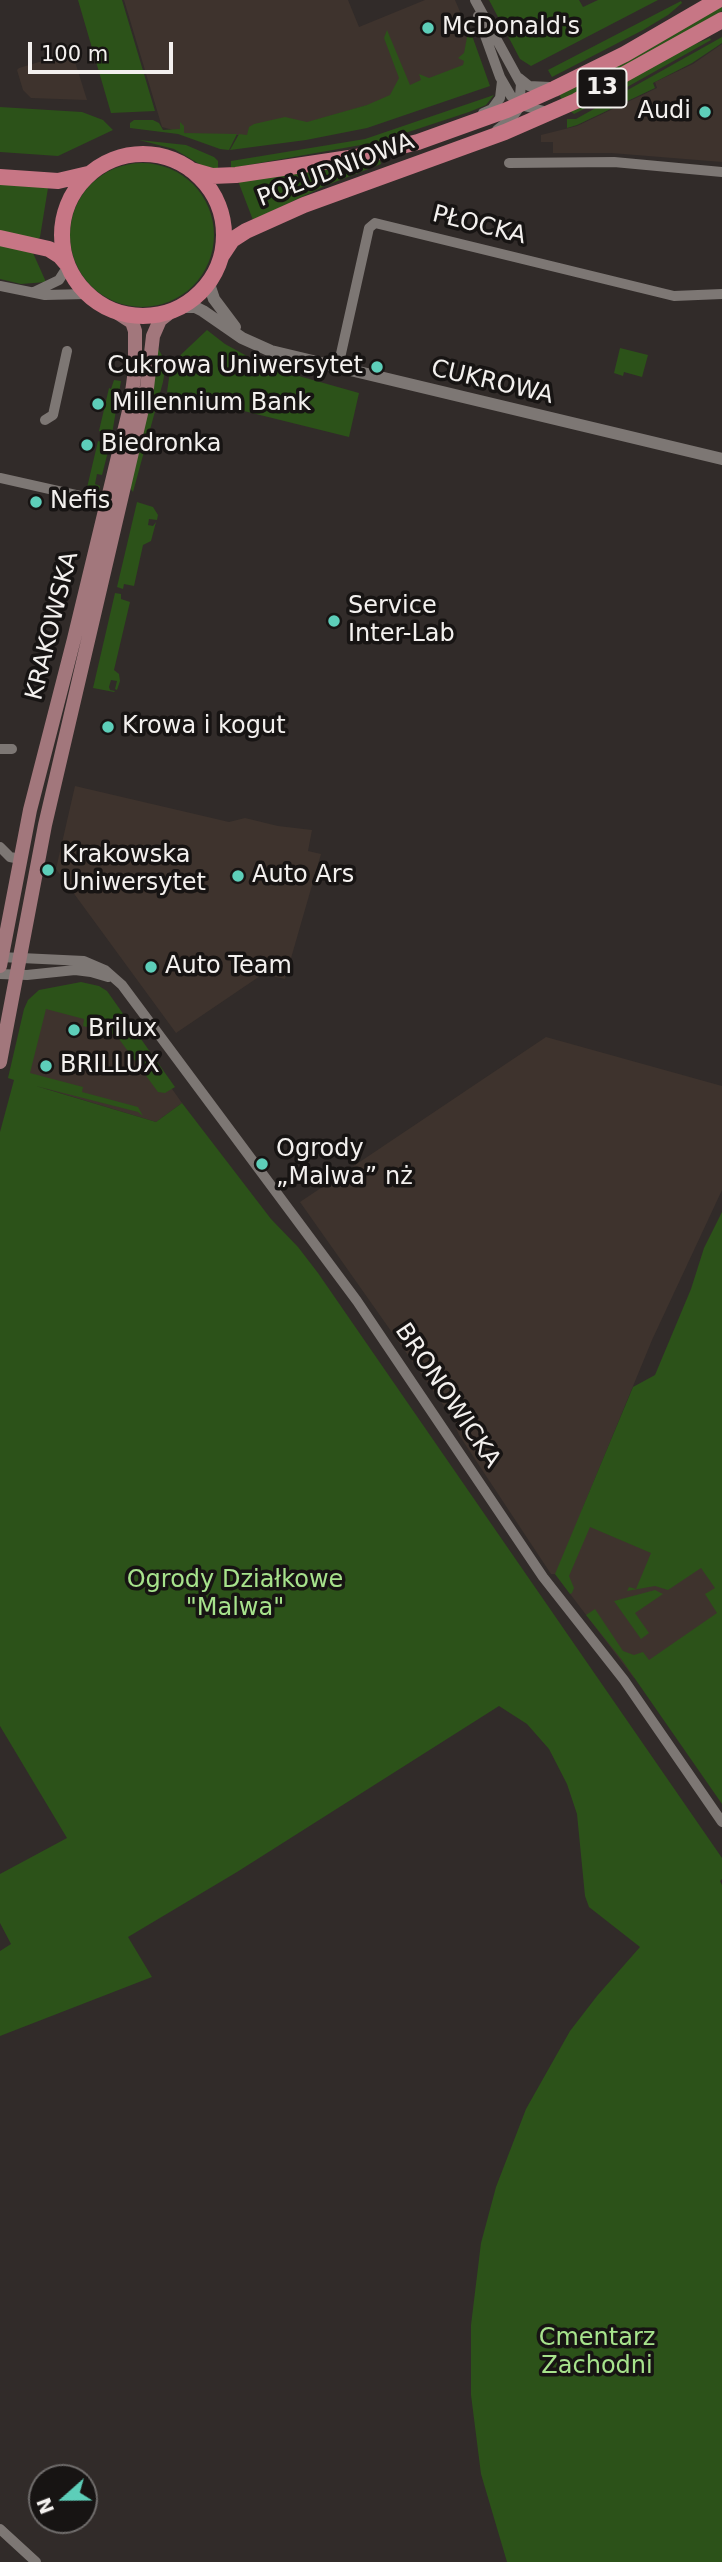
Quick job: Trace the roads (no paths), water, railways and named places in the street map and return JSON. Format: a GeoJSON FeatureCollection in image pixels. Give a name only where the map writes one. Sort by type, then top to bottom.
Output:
{"type":"FeatureCollection","features":[{"type":"Feature","properties":{"kind":"main road","name":"POŁUDNIOWA"},"geometry":{"type":"LineString","coordinates":[[191,170],[212,176],[356,157],[436,135],[570,82],[625,54],[718,0]]}},
{"type":"Feature","properties":{"kind":"main road","name":"POŁUDNIOWA"},"geometry":{"type":"LineString","coordinates":[[222,255],[228,245],[239,236],[276,217],[347,188],[476,143],[552,111],[611,83],[722,20]]}},
{"type":"Feature","properties":{"kind":"main road","name":"13"},"geometry":{"type":"LineString","coordinates":[[0,177],[58,181],[90,173],[114,159],[140,154],[167,158],[191,170]]}},
{"type":"Feature","properties":{"kind":"main road"},"geometry":{"type":"LineString","coordinates":[[191,170],[210,190],[219,208],[223,228],[222,255]]}},
{"type":"Feature","properties":{"kind":"main road"},"geometry":{"type":"LineString","coordinates":[[67,264],[62,240],[65,212],[73,194],[90,173]]}},
{"type":"Feature","properties":{"kind":"main road"},"geometry":{"type":"LineString","coordinates":[[0,239],[49,249],[67,264],[86,294],[118,313],[142,317],[175,310]]}},
{"type":"Feature","properties":{"kind":"main road","name":"13"},"geometry":{"type":"LineString","coordinates":[[175,310],[198,295],[211,280],[222,255]]}},
{"type":"Feature","properties":{"kind":"main road","name":"KRAKOWSKA"},"geometry":{"type":"LineString","coordinates":[[0,1062],[47,816],[147,388],[153,336],[158,323],[175,310]]}},
{"type":"Feature","properties":{"kind":"main road","name":"KRAKOWSKA"},"geometry":{"type":"LineString","coordinates":[[1,960],[48,734],[74,639],[130,407],[136,342],[134,327],[125,316],[118,313]]}},
{"type":"Feature","properties":{"kind":"street"},"geometry":{"type":"LineString","coordinates":[[473,0],[500,77],[511,96],[520,104],[537,111],[552,111]]}},
{"type":"Feature","properties":{"kind":"street"},"geometry":{"type":"LineString","coordinates":[[473,0],[519,78],[522,94],[520,104]]}},
{"type":"Feature","properties":{"kind":"street","name":"POŁUDNIOWA"},"geometry":{"type":"LineString","coordinates":[[436,135],[492,108],[501,95],[500,77]]}},
{"type":"Feature","properties":{"kind":"street","name":"POŁUDNIOWA"},"geometry":{"type":"LineString","coordinates":[[519,78],[526,84],[539,88],[570,82]]}},
{"type":"Feature","properties":{"kind":"street","name":"POŁUDNIOWA"},"geometry":{"type":"LineString","coordinates":[[476,143],[509,121],[520,104]]}},
{"type":"Feature","properties":{"kind":"street"},"geometry":{"type":"LineString","coordinates":[[509,163],[614,162],[722,172]]}},
{"type":"Feature","properties":{"kind":"street","name":"PŁOCKA"},"geometry":{"type":"LineString","coordinates":[[338,368],[369,228],[375,223],[674,296],[722,294]]}},
{"type":"Feature","properties":{"kind":"street"},"geometry":{"type":"LineString","coordinates":[[29,293],[55,283],[62,276],[67,264]]}},
{"type":"Feature","properties":{"kind":"street","name":"CUKROWA"},"geometry":{"type":"LineString","coordinates":[[211,280],[211,293],[217,304],[253,344]]}},
{"type":"Feature","properties":{"kind":"street"},"geometry":{"type":"LineString","coordinates":[[0,286],[29,293],[86,294]]}},
{"type":"Feature","properties":{"kind":"street","name":"CUKROWA"},"geometry":{"type":"LineString","coordinates":[[175,310],[195,307],[203,310],[253,344],[271,351],[722,460]]}},
{"type":"Feature","properties":{"kind":"street"},"geometry":{"type":"LineString","coordinates":[[46,420],[53,415],[67,352]]}},
{"type":"Feature","properties":{"kind":"street"},"geometry":{"type":"LineString","coordinates":[[0,478],[107,502]]}},
{"type":"Feature","properties":{"kind":"street"},"geometry":{"type":"LineString","coordinates":[[0,749],[12,749]]}},
{"type":"Feature","properties":{"kind":"street"},"geometry":{"type":"LineString","coordinates":[[0,847],[10,857],[20,859]]}},
{"type":"Feature","properties":{"kind":"street","name":"KRAKOWSKA"},"geometry":{"type":"LineString","coordinates":[[1,960],[20,957]]}},
{"type":"Feature","properties":{"kind":"street","name":"BRONOWICKA"},"geometry":{"type":"LineString","coordinates":[[20,957],[69,959],[89,963],[111,974],[132,998],[357,1301],[543,1577],[624,1680],[722,1822]]}},
{"type":"Feature","properties":{"kind":"street","name":"BRONOWICKA"},"geometry":{"type":"LineString","coordinates":[[17,975],[87,971],[111,979],[132,998]]}},
{"type":"Feature","properties":{"kind":"street"},"geometry":{"type":"LineString","coordinates":[[0,974],[17,975]]}},
{"type":"Feature","properties":{"kind":"street"},"geometry":{"type":"LineString","coordinates":[[0,2529],[36,2562]]}},
{"type":"Feature","properties":{"kind":"place","name":"McDonald's"},"geometry":{"type":"Point","coordinates":[428,28]}},
{"type":"Feature","properties":{"kind":"place","name":"Audi"},"geometry":{"type":"Point","coordinates":[705,112]}},
{"type":"Feature","properties":{"kind":"place","name":"Cukrowa Uniwersytet"},"geometry":{"type":"Point","coordinates":[377,367]}},
{"type":"Feature","properties":{"kind":"place","name":"Millennium Bank"},"geometry":{"type":"Point","coordinates":[98,404]}},
{"type":"Feature","properties":{"kind":"place","name":"Biedronka"},"geometry":{"type":"Point","coordinates":[87,445]}},
{"type":"Feature","properties":{"kind":"place","name":"Nefis"},"geometry":{"type":"Point","coordinates":[36,502]}},
{"type":"Feature","properties":{"kind":"place","name":"Service Inter-Lab"},"geometry":{"type":"Point","coordinates":[334,621]}},
{"type":"Feature","properties":{"kind":"place","name":"Krowa i kogut"},"geometry":{"type":"Point","coordinates":[108,727]}},
{"type":"Feature","properties":{"kind":"place","name":"Krakowska Uniwersytet"},"geometry":{"type":"Point","coordinates":[48,870]}},
{"type":"Feature","properties":{"kind":"place","name":"Auto Ars"},"geometry":{"type":"Point","coordinates":[238,876]}},
{"type":"Feature","properties":{"kind":"place","name":"Auto Team"},"geometry":{"type":"Point","coordinates":[151,967]}},
{"type":"Feature","properties":{"kind":"place","name":"Brilux"},"geometry":{"type":"Point","coordinates":[74,1030]}},
{"type":"Feature","properties":{"kind":"place","name":"BRILLUX"},"geometry":{"type":"Point","coordinates":[46,1066]}},
{"type":"Feature","properties":{"kind":"place","name":"Ogrody „Malwa” nż"},"geometry":{"type":"Point","coordinates":[262,1164]}},
{"type":"Feature","properties":{"kind":"park label","name":"Ogrody Działkowe \"Malwa\""},"geometry":{"type":"Point","coordinates":[235,1595]}},
{"type":"Feature","properties":{"kind":"park label","name":"Cmentarz Zachodni"},"geometry":{"type":"Point","coordinates":[597,2353]}}]}
